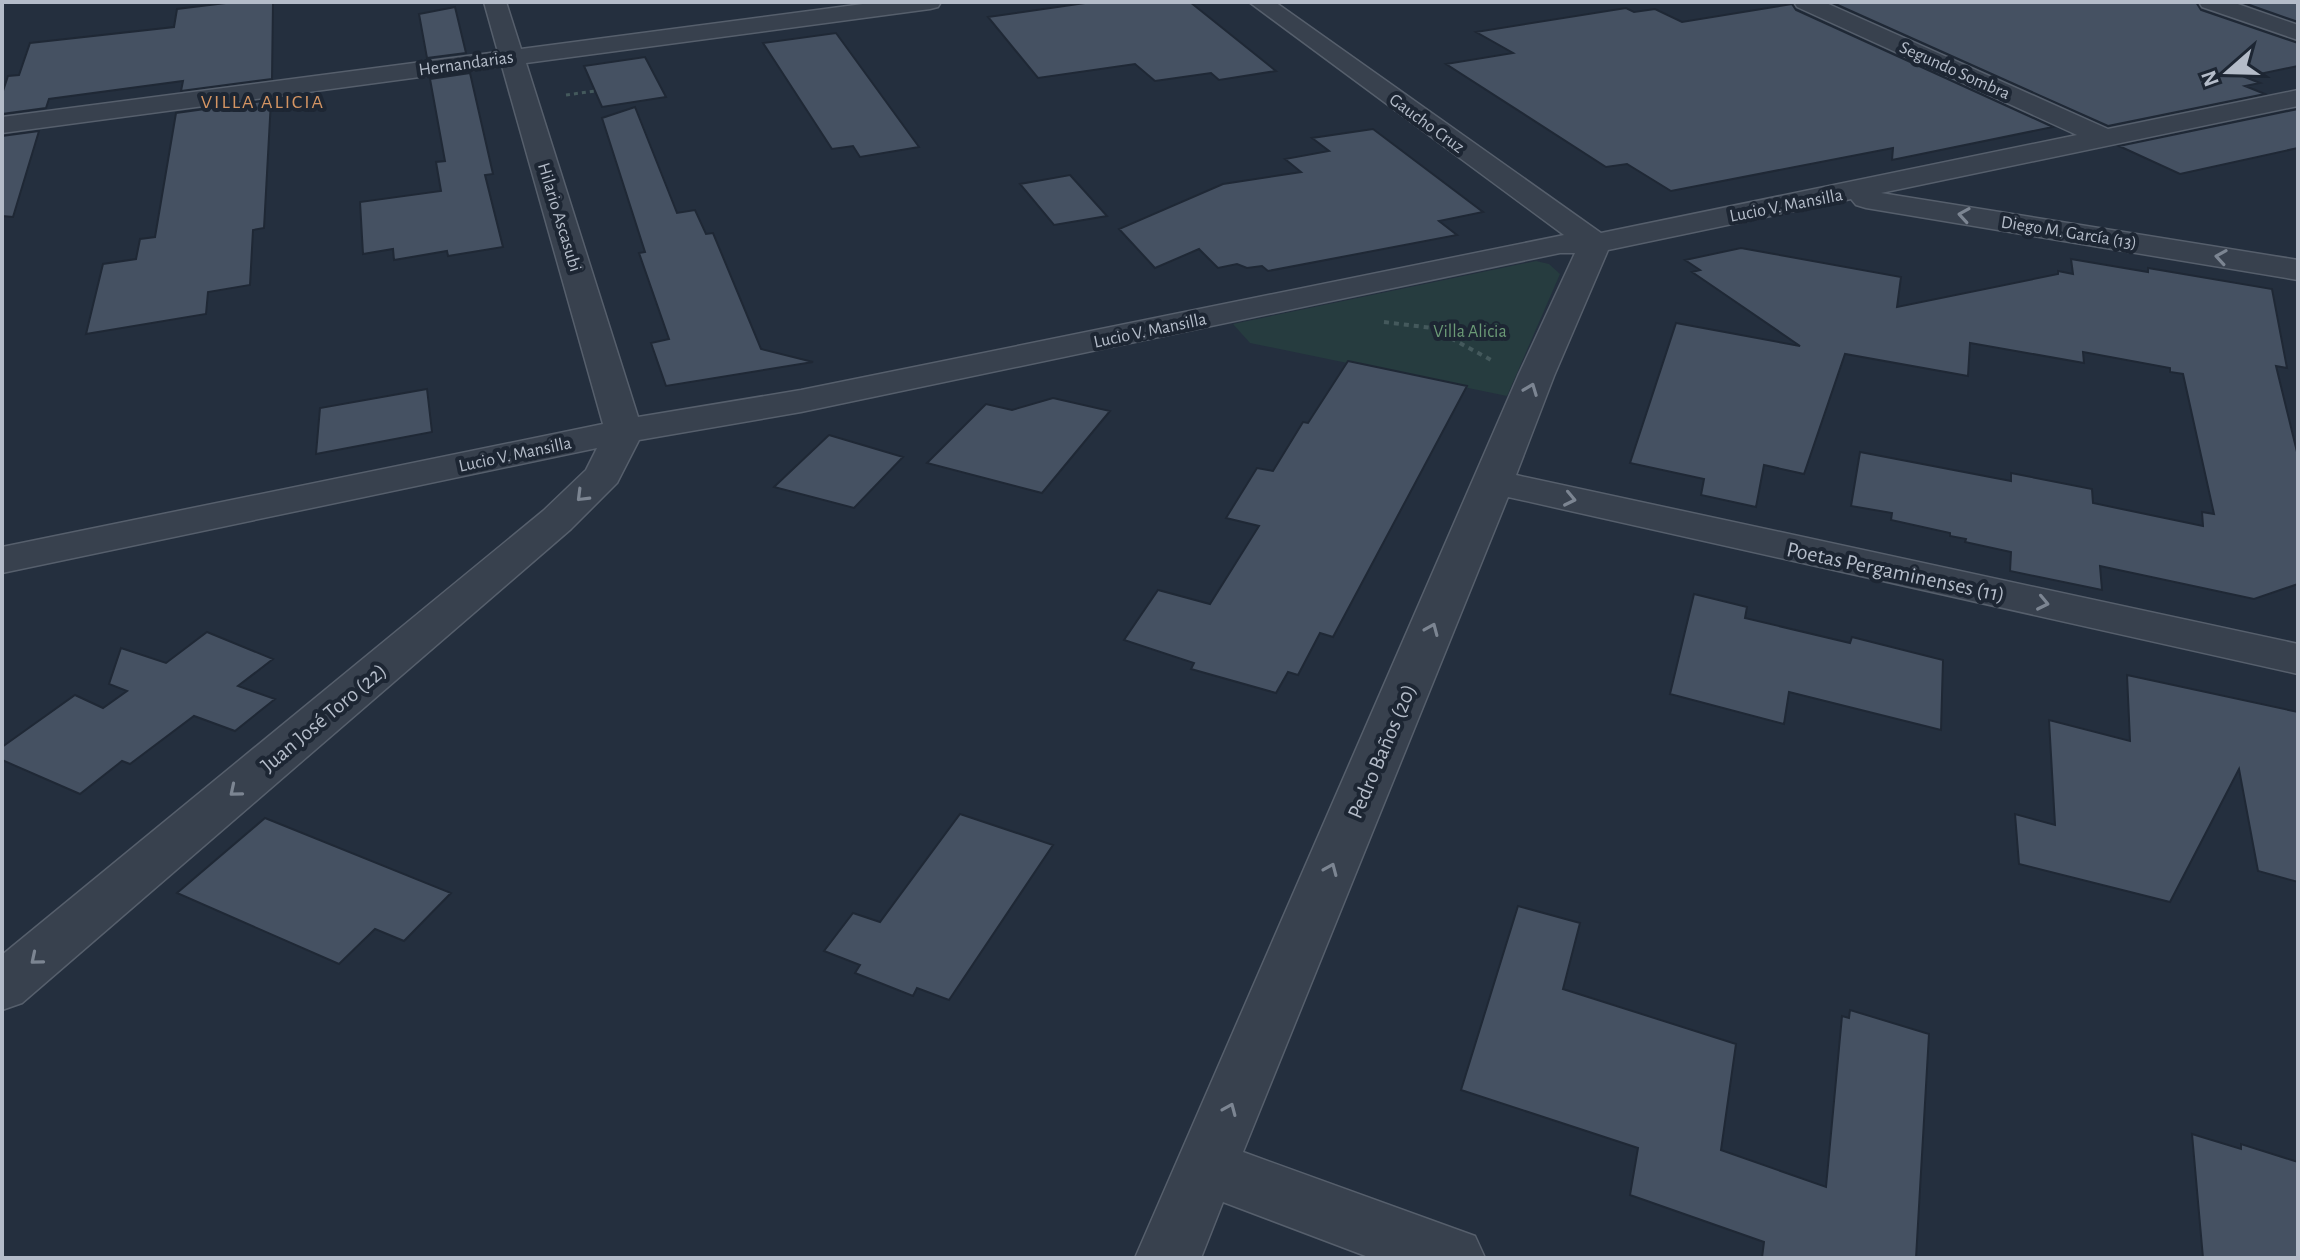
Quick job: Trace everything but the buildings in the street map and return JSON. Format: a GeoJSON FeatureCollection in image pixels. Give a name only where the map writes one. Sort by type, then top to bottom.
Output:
{"type":"FeatureCollection","features":[{"type":"Feature","properties":{"kind":"street","name":"Hilario Ascasubi"},"geometry":{"type":"LineString","coordinates":[[495,2],[624,431]]}},
{"type":"Feature","properties":{"kind":"street","name":"Hernandarias"},"geometry":{"type":"LineString","coordinates":[[2,125],[930,2]]}},
{"type":"Feature","properties":{"kind":"street","name":"Gaucho Cruz"},"geometry":{"type":"LineString","coordinates":[[1260,2],[1595,243]]}},
{"type":"Feature","properties":{"kind":"street","name":"Segundo Sombra"},"geometry":{"type":"LineString","coordinates":[[1805,2],[2105,138]]}},
{"type":"Feature","properties":{"kind":"street"},"geometry":{"type":"LineString","coordinates":[[2210,2],[2298,33]]}},
{"type":"Feature","properties":{"kind":"street","name":"Lucio V. Mansilla"},"geometry":{"type":"LineString","coordinates":[[2,560],[624,431],[801,401],[1560,244],[1595,243],[1840,194],[2298,98]]}},
{"type":"Feature","properties":{"kind":"street","name":"Diego M. García (13)"},"geometry":{"type":"LineString","coordinates":[[1840,194],[2298,270]]}},
{"type":"Feature","properties":{"kind":"street","name":"Pedro Baños (20)"},"geometry":{"type":"LineString","coordinates":[[1168,1258],[1536,376],[1595,243]]}},
{"type":"Feature","properties":{"kind":"street","name":"Juan José Toro (22)"},"geometry":{"type":"LineString","coordinates":[[2,987],[557,520],[603,475],[624,431]]}},
{"type":"Feature","properties":{"kind":"street","name":"Poetas Pergaminenses (11)"},"geometry":{"type":"LineString","coordinates":[[1494,482],[2298,659]]}},
{"type":"Feature","properties":{"kind":"street"},"geometry":{"type":"LineString","coordinates":[[1206,1167],[1452,1258]]}},
{"type":"Feature","properties":{"kind":"path"},"geometry":{"type":"LineString","coordinates":[[1372,321],[1432,328],[1498,364]]}},
{"type":"Feature","properties":{"kind":"green space","name":"Villa Alicia"},"geometry":{"type":"Polygon","coordinates":[[[1536,261],[1549,264],[1560,274],[1507,396],[1250,343],[1233,324],[1536,261]]]}},
{"type":"Feature","properties":{"kind":"district","name":"VILLA ALICIA"},"geometry":{"type":"Point","coordinates":[263,101]}}]}
